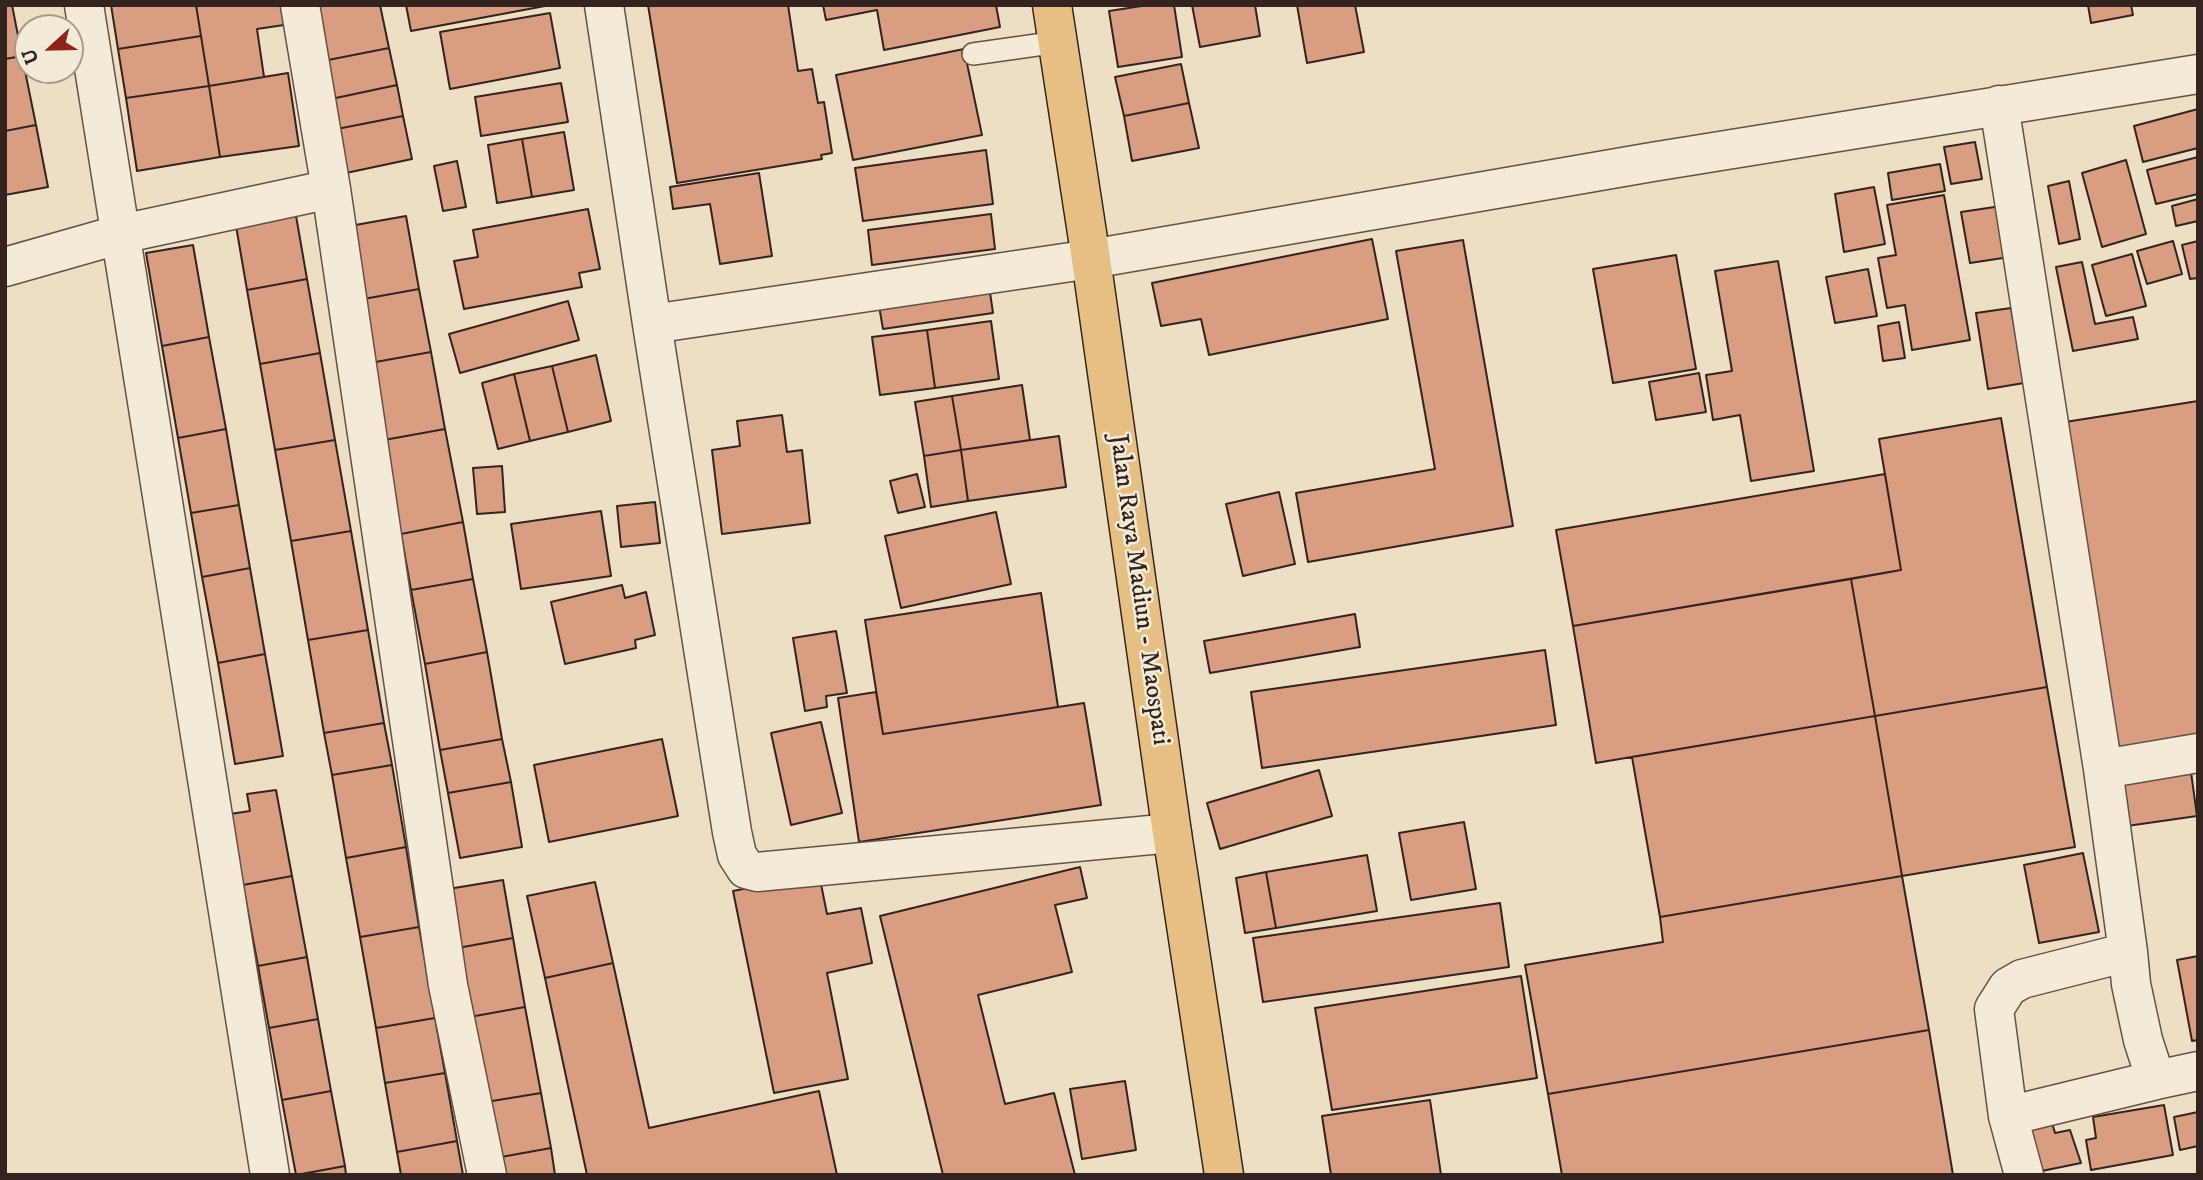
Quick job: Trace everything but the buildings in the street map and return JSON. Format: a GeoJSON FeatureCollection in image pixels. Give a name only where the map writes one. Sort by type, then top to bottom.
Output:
{"type":"FeatureCollection","features":[{"type":"Feature","properties":{"kind":"highway","name":"Jalan Raya Madiun - Maospati"},"geometry":{"type":"LineString","coordinates":[[1052,5],[1224,1175]]}},
{"type":"Feature","properties":{"kind":"street"},"geometry":{"type":"LineString","coordinates":[[84,5],[270,1175]]}},
{"type":"Feature","properties":{"kind":"street"},"geometry":{"type":"LineString","coordinates":[[300,5],[331,189],[448,985],[487,1175]]}},
{"type":"Feature","properties":{"kind":"street"},"geometry":{"type":"LineString","coordinates":[[604,5],[732,832],[737,855],[746,869],[757,872],[1172,833]]}},
{"type":"Feature","properties":{"kind":"street"},"geometry":{"type":"LineString","coordinates":[[652,324],[1091,260],[1652,162],[2198,74]]}},
{"type":"Feature","properties":{"kind":"street"},"geometry":{"type":"LineString","coordinates":[[1998,105],[2103,769],[2131,984],[2143,1040],[2156,1080]]}},
{"type":"Feature","properties":{"kind":"street"},"geometry":{"type":"LineString","coordinates":[[5,267],[121,234],[331,189]]}},
{"type":"Feature","properties":{"kind":"street"},"geometry":{"type":"LineString","coordinates":[[2103,769],[2198,753]]}},
{"type":"Feature","properties":{"kind":"street"},"geometry":{"type":"LineString","coordinates":[[2024,1175],[2008,1116],[1994,1009],[2008,987],[2022,979],[2128,952]]}},
{"type":"Feature","properties":{"kind":"street"},"geometry":{"type":"LineString","coordinates":[[2008,1116],[2198,1071]]}},
{"type":"Feature","properties":{"kind":"lane"},"geometry":{"type":"LineString","coordinates":[[973,54],[1058,43]]}}]}
